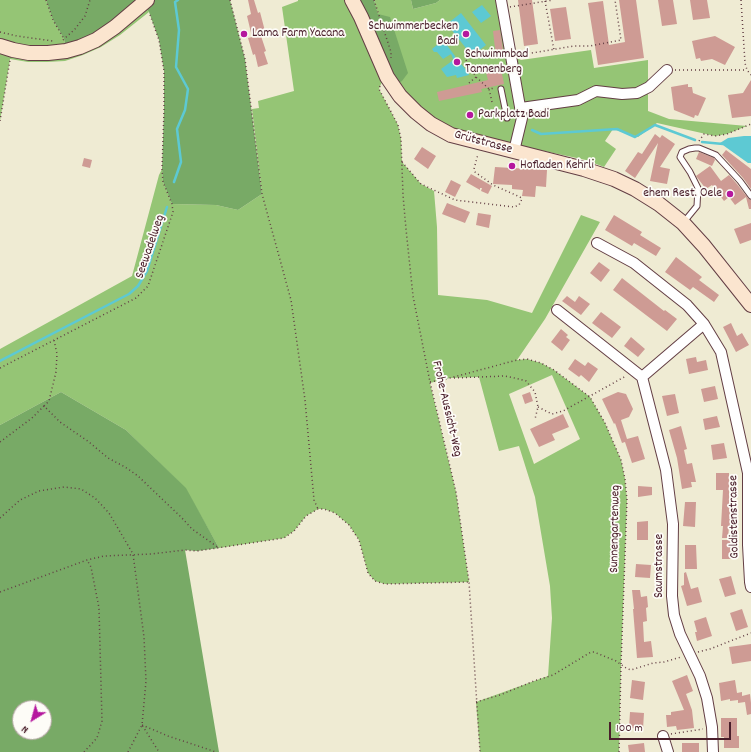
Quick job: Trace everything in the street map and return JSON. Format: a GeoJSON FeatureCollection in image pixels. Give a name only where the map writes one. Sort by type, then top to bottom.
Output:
{"type":"FeatureCollection","features":[{"type":"Feature","properties":{"kind":"main road","name":"Grütstrasse"},"geometry":{"type":"LineString","coordinates":[[352,0],[387,77],[400,96],[416,112],[432,124],[451,135],[584,169],[614,179],[635,189],[659,204],[683,223],[704,246],[751,305]]}},
{"type":"Feature","properties":{"kind":"main road"},"geometry":{"type":"LineString","coordinates":[[6,48],[29,52],[48,53],[66,51],[96,40],[115,27],[145,2]]}},
{"type":"Feature","properties":{"kind":"street"},"geometry":{"type":"LineString","coordinates":[[502,4],[522,118],[514,151]]}},
{"type":"Feature","properties":{"kind":"street"},"geometry":{"type":"LineString","coordinates":[[521,108],[578,100],[596,91],[637,94],[649,87],[667,70]]}},
{"type":"Feature","properties":{"kind":"street","name":"Goldistenstrasse"},"geometry":{"type":"LineString","coordinates":[[597,244],[634,263],[687,305],[704,324],[721,352],[749,472],[748,545],[751,587]]}},
{"type":"Feature","properties":{"kind":"street"},"geometry":{"type":"LineString","coordinates":[[557,310],[638,374],[704,324]]}},
{"type":"Feature","properties":{"kind":"street","name":"Saumstrasse"},"geometry":{"type":"LineString","coordinates":[[638,374],[666,470],[673,524],[672,596],[674,615],[680,634],[700,676],[707,698],[712,727],[713,752]]}},
{"type":"Feature","properties":{"kind":"street"},"geometry":{"type":"LineString","coordinates":[[663,736],[668,752]]}},
{"type":"Feature","properties":{"kind":"lane"},"geometry":{"type":"LineString","coordinates":[[501,89],[507,118]]}},
{"type":"Feature","properties":{"kind":"lane"},"geometry":{"type":"LineString","coordinates":[[683,223],[697,206],[698,188],[680,157],[682,152],[699,148],[716,156],[740,181],[751,196]]}},
{"type":"Feature","properties":{"kind":"path"},"geometry":{"type":"LineString","coordinates":[[46,0],[53,20],[64,40]]}},
{"type":"Feature","properties":{"kind":"path"},"geometry":{"type":"LineString","coordinates":[[58,40],[64,40],[75,29],[85,16],[90,0]]}},
{"type":"Feature","properties":{"kind":"path"},"geometry":{"type":"LineString","coordinates":[[230,0],[245,59],[262,194],[291,300],[305,400],[314,500],[318,509]]}},
{"type":"Feature","properties":{"kind":"path"},"geometry":{"type":"LineString","coordinates":[[374,0],[391,52],[391,60]]}},
{"type":"Feature","properties":{"kind":"path"},"geometry":{"type":"LineString","coordinates":[[502,4],[553,0]]}},
{"type":"Feature","properties":{"kind":"path"},"geometry":{"type":"LineString","coordinates":[[512,56],[574,46],[590,46],[621,40],[615,0]]}},
{"type":"Feature","properties":{"kind":"path"},"geometry":{"type":"LineString","coordinates":[[741,0],[747,70],[751,75]]}},
{"type":"Feature","properties":{"kind":"path"},"geometry":{"type":"LineString","coordinates":[[545,1],[554,50]]}},
{"type":"Feature","properties":{"kind":"path","name":"Seewadelweg"},"geometry":{"type":"LineString","coordinates":[[0,368],[136,298],[148,286],[173,212],[172,204],[163,182],[162,169],[164,71],[158,40],[145,2]]}},
{"type":"Feature","properties":{"kind":"path"},"geometry":{"type":"LineString","coordinates":[[0,32],[53,41]]}},
{"type":"Feature","properties":{"kind":"path"},"geometry":{"type":"LineString","coordinates":[[0,121],[10,59],[6,48]]}},
{"type":"Feature","properties":{"kind":"path"},"geometry":{"type":"LineString","coordinates":[[466,60],[476,77],[489,90]]}},
{"type":"Feature","properties":{"kind":"path"},"geometry":{"type":"LineString","coordinates":[[667,70],[747,70]]}},
{"type":"Feature","properties":{"kind":"path","name":"Frohe-Aussicht-Weg"},"geometry":{"type":"LineString","coordinates":[[387,77],[379,89],[398,125],[401,139],[403,195],[413,296],[430,382],[456,492],[469,582],[480,752]]}},
{"type":"Feature","properties":{"kind":"path"},"geometry":{"type":"LineString","coordinates":[[469,83],[476,77]]}},
{"type":"Feature","properties":{"kind":"path"},"geometry":{"type":"LineString","coordinates":[[695,148],[704,134],[714,136],[727,134],[751,124]]}},
{"type":"Feature","properties":{"kind":"path"},"geometry":{"type":"LineString","coordinates":[[402,162],[421,184],[455,200],[514,207],[519,205],[522,199],[520,197],[493,185],[475,172],[474,169],[478,153]]}},
{"type":"Feature","properties":{"kind":"path"},"geometry":{"type":"LineString","coordinates":[[0,442],[32,418],[49,401],[56,372],[57,354],[54,340]]}},
{"type":"Feature","properties":{"kind":"path","name":"Sunnengartenweg"},"geometry":{"type":"LineString","coordinates":[[430,382],[517,360],[527,359],[548,366],[590,397],[605,424],[621,460],[626,479],[627,500],[619,752]]}},
{"type":"Feature","properties":{"kind":"path"},"geometry":{"type":"LineString","coordinates":[[538,407],[552,414],[563,411],[638,374]]}},
{"type":"Feature","properties":{"kind":"path","name":"Sunnengartenweg"},"geometry":{"type":"LineString","coordinates":[[450,378],[505,376],[519,378],[526,381],[534,392],[538,407],[536,419]]}},
{"type":"Feature","properties":{"kind":"path"},"geometry":{"type":"LineString","coordinates":[[44,406],[60,422],[89,442],[108,458],[138,476],[192,529],[219,548]]}},
{"type":"Feature","properties":{"kind":"path"},"geometry":{"type":"LineString","coordinates":[[0,518],[20,500],[39,491],[64,487],[80,489],[95,498],[109,513],[133,554],[144,637],[146,681],[142,725],[128,752]]}},
{"type":"Feature","properties":{"kind":"path"},"geometry":{"type":"LineString","coordinates":[[0,592],[87,560],[104,556],[151,554],[185,550],[197,551],[284,538],[294,531],[306,516],[318,509],[324,509],[335,513],[349,525],[359,540],[368,573],[375,581],[385,584],[469,582]]}},
{"type":"Feature","properties":{"kind":"path"},"geometry":{"type":"LineString","coordinates":[[84,752],[97,738],[102,721],[99,608],[91,567],[87,560]]}},
{"type":"Feature","properties":{"kind":"path"},"geometry":{"type":"LineString","coordinates":[[476,702],[500,696],[534,681],[553,676],[591,652],[616,661],[631,670],[710,649],[751,633]]}},
{"type":"Feature","properties":{"kind":"path"},"geometry":{"type":"LineString","coordinates":[[142,725],[159,752]]}},
{"type":"Feature","properties":{"kind":"path"},"geometry":{"type":"LineString","coordinates":[[142,725],[168,736],[216,752]]}},
{"type":"Feature","properties":{"kind":"path"},"geometry":{"type":"LineString","coordinates":[[663,736],[712,727]]}},
{"type":"Feature","properties":{"kind":"green space"},"geometry":{"type":"Polygon","coordinates":[[[0,0],[46,0],[53,20],[64,39],[66,50],[143,3],[149,12],[120,35],[101,47],[83,55],[65,61],[47,62],[28,62],[10,59],[0,121],[0,0]]]}},
{"type":"Feature","properties":{"kind":"green space"},"geometry":{"type":"Polygon","coordinates":[[[46,0],[230,0],[245,59],[262,194],[238,210],[216,205],[172,204],[163,182],[162,169],[164,71],[159,40],[149,12],[143,4],[66,51],[64,39],[53,20],[46,0]]]}},
{"type":"Feature","properties":{"kind":"green space"},"geometry":{"type":"Polygon","coordinates":[[[352,0],[387,77],[379,89],[398,125],[401,139],[402,162],[421,184],[434,191],[437,227],[438,295],[487,300],[532,313],[581,215],[600,222],[545,319],[517,360],[527,359],[541,363],[554,370],[590,397],[605,423],[621,460],[627,500],[619,752],[480,752],[476,702],[548,676],[552,618],[550,586],[535,497],[519,446],[499,451],[479,377],[450,378],[430,383],[456,492],[469,582],[385,584],[375,581],[368,573],[359,540],[349,525],[335,513],[324,509],[318,509],[306,516],[294,531],[284,538],[219,548],[185,488],[126,430],[61,392],[0,425],[0,349],[132,276],[159,175],[162,169],[163,182],[172,204],[216,205],[238,210],[262,194],[252,109],[259,108],[258,101],[294,91],[282,7],[298,1],[352,0]],[[552,375],[509,394],[534,464],[580,439],[552,375]]]}},
{"type":"Feature","properties":{"kind":"green space"},"geometry":{"type":"Polygon","coordinates":[[[352,0],[374,0],[378,14],[390,17],[408,73],[402,81],[394,86],[352,0]]]}},
{"type":"Feature","properties":{"kind":"green space"},"geometry":{"type":"Polygon","coordinates":[[[374,0],[411,0],[413,9],[436,3],[440,0],[501,0],[512,56],[521,60],[591,50],[594,68],[648,60],[648,111],[669,119],[747,126],[727,134],[715,136],[657,123],[638,137],[613,129],[605,141],[616,149],[604,167],[586,160],[516,145],[451,135],[400,96],[374,0]]]}},
{"type":"Feature","properties":{"kind":"green space"},"geometry":{"type":"Polygon","coordinates":[[[411,0],[440,0],[436,3],[413,9],[411,0]]]}},
{"type":"Feature","properties":{"kind":"green space"},"geometry":{"type":"Polygon","coordinates":[[[61,392],[126,430],[186,488],[219,548],[197,551],[185,550],[219,752],[0,752],[0,425],[61,392]]]}},
{"type":"Feature","properties":{"kind":"water"},"geometry":{"type":"Polygon","coordinates":[[[482,5],[491,16],[481,23],[472,12],[482,5]]]}},
{"type":"Feature","properties":{"kind":"water","name":"Schwimmerbecken Badi"},"geometry":{"type":"Polygon","coordinates":[[[461,13],[486,45],[472,56],[447,24],[461,13]]]}},
{"type":"Feature","properties":{"kind":"water"},"geometry":{"type":"Polygon","coordinates":[[[443,40],[455,56],[456,60],[453,64],[461,64],[469,75],[457,78],[456,75],[447,77],[441,69],[453,59],[451,54],[443,59],[432,49],[443,40]]]}},
{"type":"Feature","properties":{"kind":"water"},"geometry":{"type":"Polygon","coordinates":[[[751,136],[751,163],[748,163],[720,143],[728,138],[751,136]]]}},
{"type":"Feature","properties":{"kind":"building"},"geometry":{"type":"Polygon","coordinates":[[[248,0],[254,0],[258,13],[260,12],[266,35],[261,36],[266,51],[264,52],[268,64],[258,67],[255,54],[253,55],[248,38],[252,37],[247,16],[251,14],[248,0]]]}},
{"type":"Feature","properties":{"kind":"building"},"geometry":{"type":"Polygon","coordinates":[[[518,0],[532,0],[538,44],[524,46],[518,0]]]}},
{"type":"Feature","properties":{"kind":"building"},"geometry":{"type":"Polygon","coordinates":[[[619,0],[636,0],[644,58],[598,65],[588,3],[603,1],[609,45],[625,42],[619,0]]]}},
{"type":"Feature","properties":{"kind":"building"},"geometry":{"type":"Polygon","coordinates":[[[658,0],[673,0],[677,24],[662,26],[658,0]]]}},
{"type":"Feature","properties":{"kind":"building"},"geometry":{"type":"Polygon","coordinates":[[[690,0],[707,0],[710,18],[693,20],[690,0]]]}},
{"type":"Feature","properties":{"kind":"building"},"geometry":{"type":"Polygon","coordinates":[[[566,7],[571,39],[555,41],[550,9],[566,7]]]}},
{"type":"Feature","properties":{"kind":"building"},"geometry":{"type":"Polygon","coordinates":[[[500,30],[504,56],[496,57],[493,31],[500,30]]]}},
{"type":"Feature","properties":{"kind":"building"},"geometry":{"type":"Polygon","coordinates":[[[715,36],[735,47],[725,65],[712,59],[701,61],[700,58],[696,59],[692,41],[715,36]]]}},
{"type":"Feature","properties":{"kind":"building"},"geometry":{"type":"Polygon","coordinates":[[[500,64],[504,84],[481,89],[482,92],[439,101],[437,92],[488,80],[485,68],[500,64]]]}},
{"type":"Feature","properties":{"kind":"building"},"geometry":{"type":"Polygon","coordinates":[[[751,80],[751,116],[732,118],[728,95],[743,93],[751,80]]]}},
{"type":"Feature","properties":{"kind":"building"},"geometry":{"type":"Polygon","coordinates":[[[688,84],[688,87],[692,87],[693,93],[706,98],[698,116],[695,115],[694,118],[674,110],[671,87],[688,84]]]}},
{"type":"Feature","properties":{"kind":"building"},"geometry":{"type":"Polygon","coordinates":[[[655,134],[660,138],[662,135],[675,144],[660,167],[670,169],[667,184],[650,181],[658,143],[635,178],[625,171],[638,152],[642,154],[655,134]]]}},
{"type":"Feature","properties":{"kind":"building"},"geometry":{"type":"Polygon","coordinates":[[[422,147],[436,156],[428,169],[414,159],[422,147]]]}},
{"type":"Feature","properties":{"kind":"building"},"geometry":{"type":"Polygon","coordinates":[[[726,150],[751,169],[751,189],[722,155],[726,150]]]}},
{"type":"Feature","properties":{"kind":"building"},"geometry":{"type":"Polygon","coordinates":[[[699,152],[714,158],[715,160],[712,166],[696,159],[699,152]]]}},
{"type":"Feature","properties":{"kind":"building"},"geometry":{"type":"Polygon","coordinates":[[[84,158],[92,160],[90,168],[82,166],[84,158]]]}},
{"type":"Feature","properties":{"kind":"building"},"geometry":{"type":"Polygon","coordinates":[[[710,166],[721,181],[729,175],[751,200],[751,209],[749,209],[746,197],[735,205],[729,197],[724,201],[712,185],[706,189],[696,176],[710,166]]]}},
{"type":"Feature","properties":{"kind":"building"},"geometry":{"type":"Polygon","coordinates":[[[495,167],[547,170],[546,187],[536,186],[535,197],[522,196],[523,190],[512,189],[512,185],[493,184],[495,167]]]}},
{"type":"Feature","properties":{"kind":"building"},"geometry":{"type":"Polygon","coordinates":[[[471,174],[492,186],[488,194],[481,191],[482,188],[480,188],[480,190],[466,182],[471,174]]]}},
{"type":"Feature","properties":{"kind":"building"},"geometry":{"type":"Polygon","coordinates":[[[451,180],[461,185],[455,197],[445,192],[451,180]]]}},
{"type":"Feature","properties":{"kind":"building"},"geometry":{"type":"Polygon","coordinates":[[[447,203],[470,212],[465,223],[442,214],[447,203]]]}},
{"type":"Feature","properties":{"kind":"building"},"geometry":{"type":"Polygon","coordinates":[[[478,213],[491,215],[489,228],[476,225],[478,213]]]}},
{"type":"Feature","properties":{"kind":"building"},"geometry":{"type":"Polygon","coordinates":[[[614,215],[642,232],[640,235],[661,248],[656,256],[634,243],[632,246],[605,230],[614,215]]]}},
{"type":"Feature","properties":{"kind":"building"},"geometry":{"type":"Polygon","coordinates":[[[751,223],[751,240],[740,244],[734,229],[751,223]]]}},
{"type":"Feature","properties":{"kind":"building"},"geometry":{"type":"Polygon","coordinates":[[[676,257],[702,277],[699,280],[719,295],[714,302],[693,287],[690,290],[665,272],[676,257]]]}},
{"type":"Feature","properties":{"kind":"building"},"geometry":{"type":"Polygon","coordinates":[[[599,262],[610,270],[601,282],[590,273],[599,262]]]}},
{"type":"Feature","properties":{"kind":"building"},"geometry":{"type":"Polygon","coordinates":[[[622,278],[664,311],[665,310],[677,319],[667,331],[613,290],[622,278]]]}},
{"type":"Feature","properties":{"kind":"building"},"geometry":{"type":"Polygon","coordinates":[[[567,296],[575,302],[579,296],[590,304],[581,315],[562,301],[567,296]]]}},
{"type":"Feature","properties":{"kind":"building"},"geometry":{"type":"Polygon","coordinates":[[[601,312],[621,327],[612,338],[592,323],[601,312]]]}},
{"type":"Feature","properties":{"kind":"building"},"geometry":{"type":"Polygon","coordinates":[[[731,323],[737,336],[742,333],[749,345],[736,352],[723,327],[731,323]]]}},
{"type":"Feature","properties":{"kind":"building"},"geometry":{"type":"Polygon","coordinates":[[[561,329],[568,335],[566,337],[570,340],[562,351],[551,342],[561,329]]]}},
{"type":"Feature","properties":{"kind":"building"},"geometry":{"type":"Polygon","coordinates":[[[631,337],[645,349],[638,357],[624,346],[631,337]]]}},
{"type":"Feature","properties":{"kind":"building"},"geometry":{"type":"Polygon","coordinates":[[[696,357],[697,362],[706,360],[708,370],[689,374],[686,359],[696,357]]]}},
{"type":"Feature","properties":{"kind":"building"},"geometry":{"type":"Polygon","coordinates":[[[575,359],[585,366],[588,362],[598,369],[589,382],[581,375],[579,377],[568,369],[575,359]]]}},
{"type":"Feature","properties":{"kind":"building"},"geometry":{"type":"Polygon","coordinates":[[[715,386],[718,399],[704,402],[701,389],[715,386]]]}},
{"type":"Feature","properties":{"kind":"building"},"geometry":{"type":"Polygon","coordinates":[[[530,392],[533,401],[525,404],[522,395],[530,392]]]}},
{"type":"Feature","properties":{"kind":"building"},"geometry":{"type":"Polygon","coordinates":[[[618,392],[626,394],[633,409],[629,417],[621,420],[627,439],[638,436],[645,459],[632,463],[625,442],[622,443],[615,423],[614,424],[602,399],[618,392]]]}},
{"type":"Feature","properties":{"kind":"building"},"geometry":{"type":"Polygon","coordinates":[[[675,394],[679,413],[667,416],[662,396],[675,394]]]}},
{"type":"Feature","properties":{"kind":"building"},"geometry":{"type":"Polygon","coordinates":[[[563,414],[569,427],[552,434],[555,440],[539,447],[530,429],[563,414]]]}},
{"type":"Feature","properties":{"kind":"building"},"geometry":{"type":"Polygon","coordinates":[[[717,416],[720,427],[705,430],[703,419],[717,416]]]}},
{"type":"Feature","properties":{"kind":"building"},"geometry":{"type":"Polygon","coordinates":[[[681,426],[687,449],[684,450],[687,464],[692,463],[696,482],[691,482],[692,487],[682,489],[677,458],[669,430],[681,426]]]}},
{"type":"Feature","properties":{"kind":"building"},"geometry":{"type":"Polygon","coordinates":[[[724,443],[727,458],[713,460],[711,445],[724,443]]]}},
{"type":"Feature","properties":{"kind":"building"},"geometry":{"type":"Polygon","coordinates":[[[716,473],[729,473],[729,506],[734,507],[733,526],[729,526],[728,538],[722,538],[723,526],[721,526],[723,490],[716,490],[716,473]]]}},
{"type":"Feature","properties":{"kind":"building"},"geometry":{"type":"Polygon","coordinates":[[[638,486],[652,487],[652,495],[638,497],[638,486]]]}},
{"type":"Feature","properties":{"kind":"building"},"geometry":{"type":"Polygon","coordinates":[[[685,502],[696,502],[695,527],[683,526],[685,502]]]}},
{"type":"Feature","properties":{"kind":"building"},"geometry":{"type":"Polygon","coordinates":[[[648,521],[648,540],[637,540],[637,522],[648,521]]]}},
{"type":"Feature","properties":{"kind":"building"},"geometry":{"type":"Polygon","coordinates":[[[722,540],[734,540],[733,559],[722,559],[722,540]]]}},
{"type":"Feature","properties":{"kind":"building"},"geometry":{"type":"Polygon","coordinates":[[[685,545],[696,545],[697,569],[685,569],[685,545]]]}},
{"type":"Feature","properties":{"kind":"building"},"geometry":{"type":"Polygon","coordinates":[[[636,564],[651,565],[650,578],[635,577],[636,564]]]}},
{"type":"Feature","properties":{"kind":"building"},"geometry":{"type":"Polygon","coordinates":[[[686,572],[691,589],[698,587],[702,602],[687,606],[681,586],[684,585],[684,573],[686,572]]]}},
{"type":"Feature","properties":{"kind":"building"},"geometry":{"type":"Polygon","coordinates":[[[731,576],[736,594],[725,597],[719,579],[731,576]]]}},
{"type":"Feature","properties":{"kind":"building"},"geometry":{"type":"Polygon","coordinates":[[[632,590],[640,590],[641,597],[647,596],[647,621],[643,622],[644,642],[651,641],[653,657],[637,658],[632,590]]]}},
{"type":"Feature","properties":{"kind":"building"},"geometry":{"type":"Polygon","coordinates":[[[742,609],[748,627],[736,631],[730,613],[742,609]]]}},
{"type":"Feature","properties":{"kind":"building"},"geometry":{"type":"Polygon","coordinates":[[[706,617],[712,636],[697,641],[695,632],[697,632],[694,621],[706,617]]]}},
{"type":"Feature","properties":{"kind":"building"},"geometry":{"type":"Polygon","coordinates":[[[751,644],[751,661],[732,664],[729,647],[751,644]]]}},
{"type":"Feature","properties":{"kind":"building"},"geometry":{"type":"Polygon","coordinates":[[[687,675],[693,691],[686,694],[692,710],[694,728],[677,730],[676,726],[667,727],[666,715],[671,715],[671,712],[684,710],[672,681],[687,675]]]}},
{"type":"Feature","properties":{"kind":"building"},"geometry":{"type":"Polygon","coordinates":[[[632,680],[645,682],[643,700],[630,698],[632,680]]]}},
{"type":"Feature","properties":{"kind":"building"},"geometry":{"type":"Polygon","coordinates":[[[735,680],[737,693],[742,692],[742,696],[750,694],[751,714],[747,715],[745,702],[738,703],[738,700],[730,701],[730,699],[721,701],[719,683],[735,680]]]}},
{"type":"Feature","properties":{"kind":"building"},"geometry":{"type":"Polygon","coordinates":[[[630,712],[644,713],[643,729],[629,728],[630,712]]]}},
{"type":"Feature","properties":{"kind":"building"},"geometry":{"type":"Polygon","coordinates":[[[721,718],[737,718],[739,748],[724,748],[724,737],[721,737],[721,718]]]}},
{"type":"Feature","properties":{"kind":"building"},"geometry":{"type":"Polygon","coordinates":[[[644,743],[645,752],[629,752],[628,745],[644,743]]]}},
{"type":"Feature","properties":{"kind":"building"},"geometry":{"type":"Polygon","coordinates":[[[682,743],[699,743],[699,752],[682,752],[682,743]]]}},
{"type":"Feature","properties":{"kind":"waterway"},"geometry":{"type":"LineString","coordinates":[[174,182],[181,162],[177,129],[185,110],[188,89],[176,67],[179,30],[175,2],[178,0]]}},
{"type":"Feature","properties":{"kind":"waterway"},"geometry":{"type":"LineString","coordinates":[[532,130],[541,134],[617,129],[635,137],[655,125],[695,140]]}},
{"type":"Feature","properties":{"kind":"waterway"},"geometry":{"type":"LineString","coordinates":[[702,142],[723,144]]}},
{"type":"Feature","properties":{"kind":"waterway"},"geometry":{"type":"LineString","coordinates":[[0,361],[129,294],[138,286],[147,271],[167,207]]}},
{"type":"Feature","properties":{"kind":"place","name":"Lama Farm Yacana"},"geometry":{"type":"Point","coordinates":[244,34]}},
{"type":"Feature","properties":{"kind":"place","name":"Schwimmerbecken Badi"},"geometry":{"type":"Point","coordinates":[466,34]}},
{"type":"Feature","properties":{"kind":"place","name":"Schwimmbad Tannenberg"},"geometry":{"type":"Point","coordinates":[457,62]}},
{"type":"Feature","properties":{"kind":"place","name":"Parkplatz Badi"},"geometry":{"type":"Point","coordinates":[470,115]}},
{"type":"Feature","properties":{"kind":"place","name":"Hofladen Kehrli"},"geometry":{"type":"Point","coordinates":[512,166]}},
{"type":"Feature","properties":{"kind":"place","name":"ehem Rest. Oele"},"geometry":{"type":"Point","coordinates":[730,194]}}]}
